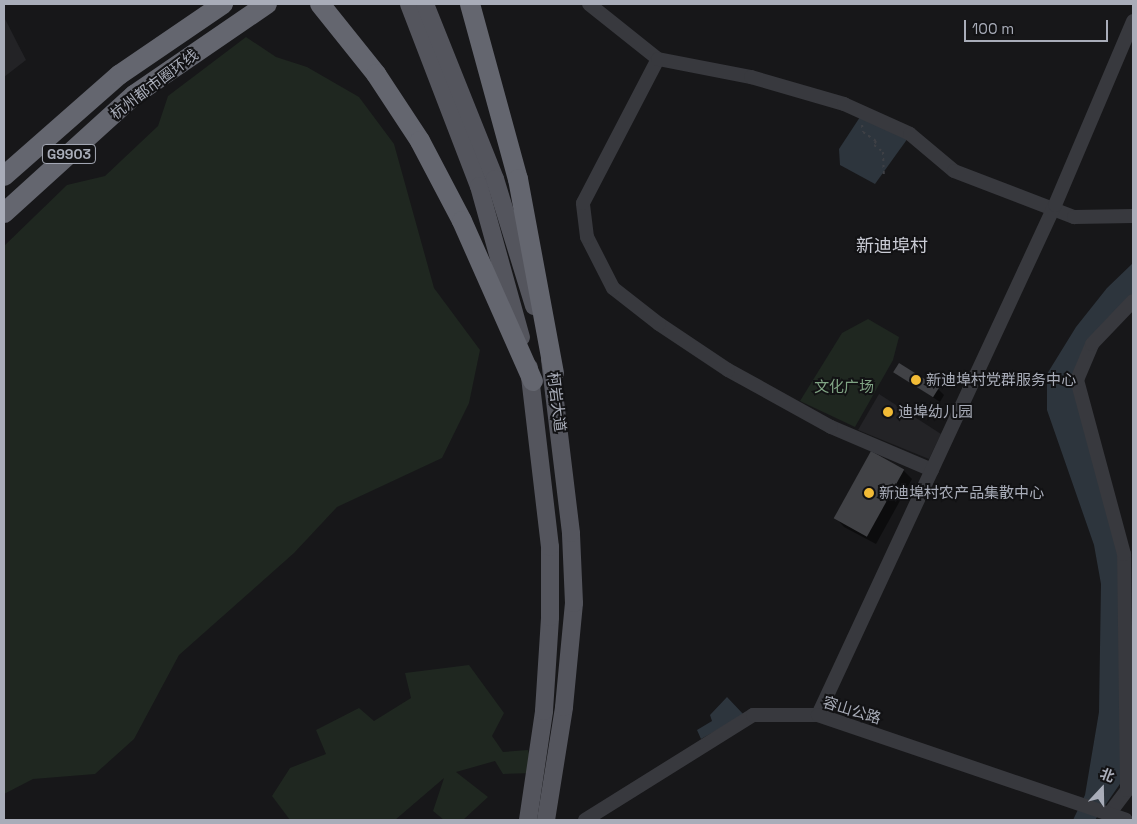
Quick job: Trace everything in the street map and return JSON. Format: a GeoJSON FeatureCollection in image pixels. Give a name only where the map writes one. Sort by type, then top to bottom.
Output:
{"type":"FeatureCollection","features":[{"type":"Feature","properties":{"kind":"highway","name":"杭州都市圈环线"},"geometry":{"type":"LineString","coordinates":[[4,176],[119,75],[223,4]]}},
{"type":"Feature","properties":{"kind":"highway","name":"杭州都市圈环线"},"geometry":{"type":"LineString","coordinates":[[4,213],[134,96],[267,4]]}},
{"type":"Feature","properties":{"kind":"highway"},"geometry":{"type":"LineString","coordinates":[[320,4],[376,74],[420,141],[462,221],[533,381]]}},
{"type":"Feature","properties":{"kind":"highway"},"geometry":{"type":"LineString","coordinates":[[470,4],[518,179],[554,373]]}},
{"type":"Feature","properties":{"kind":"main road","name":"柯岩大道"},"geometry":{"type":"LineString","coordinates":[[409,4],[479,186],[533,381],[550,548],[550,617],[544,711],[528,820]]}},
{"type":"Feature","properties":{"kind":"main road","name":"柯岩大道"},"geometry":{"type":"LineString","coordinates":[[425,4],[496,179],[554,373],[572,533],[574,603],[564,707],[546,820]]}},
{"type":"Feature","properties":{"kind":"street"},"geometry":{"type":"LineString","coordinates":[[589,4],[658,58],[751,76],[860,111],[910,134],[954,171],[1074,217],[1133,216]]}},
{"type":"Feature","properties":{"kind":"street"},"geometry":{"type":"LineString","coordinates":[[818,715],[1053,209],[1133,20]]}},
{"type":"Feature","properties":{"kind":"street"},"geometry":{"type":"LineString","coordinates":[[658,58],[583,203],[587,237],[614,288],[659,324],[728,370],[831,427],[932,470]]}},
{"type":"Feature","properties":{"kind":"street"},"geometry":{"type":"LineString","coordinates":[[1106,813],[1127,790],[1124,554],[1077,380],[1092,344],[1133,300]]}},
{"type":"Feature","properties":{"kind":"street","name":"容山公路"},"geometry":{"type":"LineString","coordinates":[[585,820],[753,715],[818,715],[1126,820]]}},
{"type":"Feature","properties":{"kind":"path"},"geometry":{"type":"LineString","coordinates":[[860,111],[863,132],[876,141],[874,145],[883,152],[884,178]]}},
{"type":"Feature","properties":{"kind":"shaded area"},"geometry":{"type":"Polygon","coordinates":[[[4,17],[26,60],[4,77],[4,17]]]}},
{"type":"Feature","properties":{"kind":"shaded area"},"geometry":{"type":"Polygon","coordinates":[[[860,117],[908,138],[875,184],[840,165],[839,149],[860,117]]]}},
{"type":"Feature","properties":{"kind":"shaded area"},"geometry":{"type":"Polygon","coordinates":[[[1133,263],[1133,298],[1075,380],[1122,553],[1122,781],[1095,820],[1073,820],[1085,795],[1099,712],[1101,584],[1094,545],[1047,410],[1047,374],[1076,327],[1107,288],[1133,263]]]}},
{"type":"Feature","properties":{"kind":"shaded area","name":"迪埠幼儿园"},"geometry":{"type":"Polygon","coordinates":[[[879,394],[941,434],[929,459],[858,430],[879,394]]]}},
{"type":"Feature","properties":{"kind":"shaded area"},"geometry":{"type":"Polygon","coordinates":[[[727,697],[744,715],[701,739],[697,730],[712,721],[710,715],[727,697]]]}},
{"type":"Feature","properties":{"kind":"green space"},"geometry":{"type":"Polygon","coordinates":[[[246,37],[276,57],[307,67],[359,97],[394,144],[434,288],[480,350],[469,403],[442,458],[337,507],[294,553],[179,655],[134,739],[95,774],[33,779],[4,794],[4,246],[67,185],[105,176],[158,126],[168,96],[246,37]]]}},
{"type":"Feature","properties":{"kind":"green space","name":"文化广场"},"geometry":{"type":"Polygon","coordinates":[[[868,319],[899,337],[893,360],[855,427],[800,401],[842,333],[868,319]]]}},
{"type":"Feature","properties":{"kind":"green space"},"geometry":{"type":"Polygon","coordinates":[[[469,665],[504,713],[492,736],[503,752],[528,750],[534,773],[503,774],[495,761],[456,772],[488,797],[463,820],[444,820],[433,811],[444,778],[395,820],[290,820],[272,796],[290,768],[326,754],[316,730],[359,708],[374,721],[411,698],[405,673],[469,665]]]}},
{"type":"Feature","properties":{"kind":"building","name":"新迪埠村党群服务中心"},"geometry":{"type":"Polygon","coordinates":[[[899,363],[939,388],[933,397],[893,372],[899,363]]]}},
{"type":"Feature","properties":{"kind":"building","name":"新迪埠村农产品集散中心"},"geometry":{"type":"Polygon","coordinates":[[[871,451],[904,469],[867,537],[834,518],[871,451]]]}},
{"type":"Feature","properties":{"kind":"place","name":"新迪埠村党群服务中心"},"geometry":{"type":"Point","coordinates":[916,380]}},
{"type":"Feature","properties":{"kind":"place","name":"迪埠幼儿园"},"geometry":{"type":"Point","coordinates":[888,412]}},
{"type":"Feature","properties":{"kind":"place","name":"新迪埠村农产品集散中心"},"geometry":{"type":"Point","coordinates":[869,493]}},
{"type":"Feature","properties":{"kind":"district","name":"新迪埠村"},"geometry":{"type":"Point","coordinates":[892,246]}}]}
